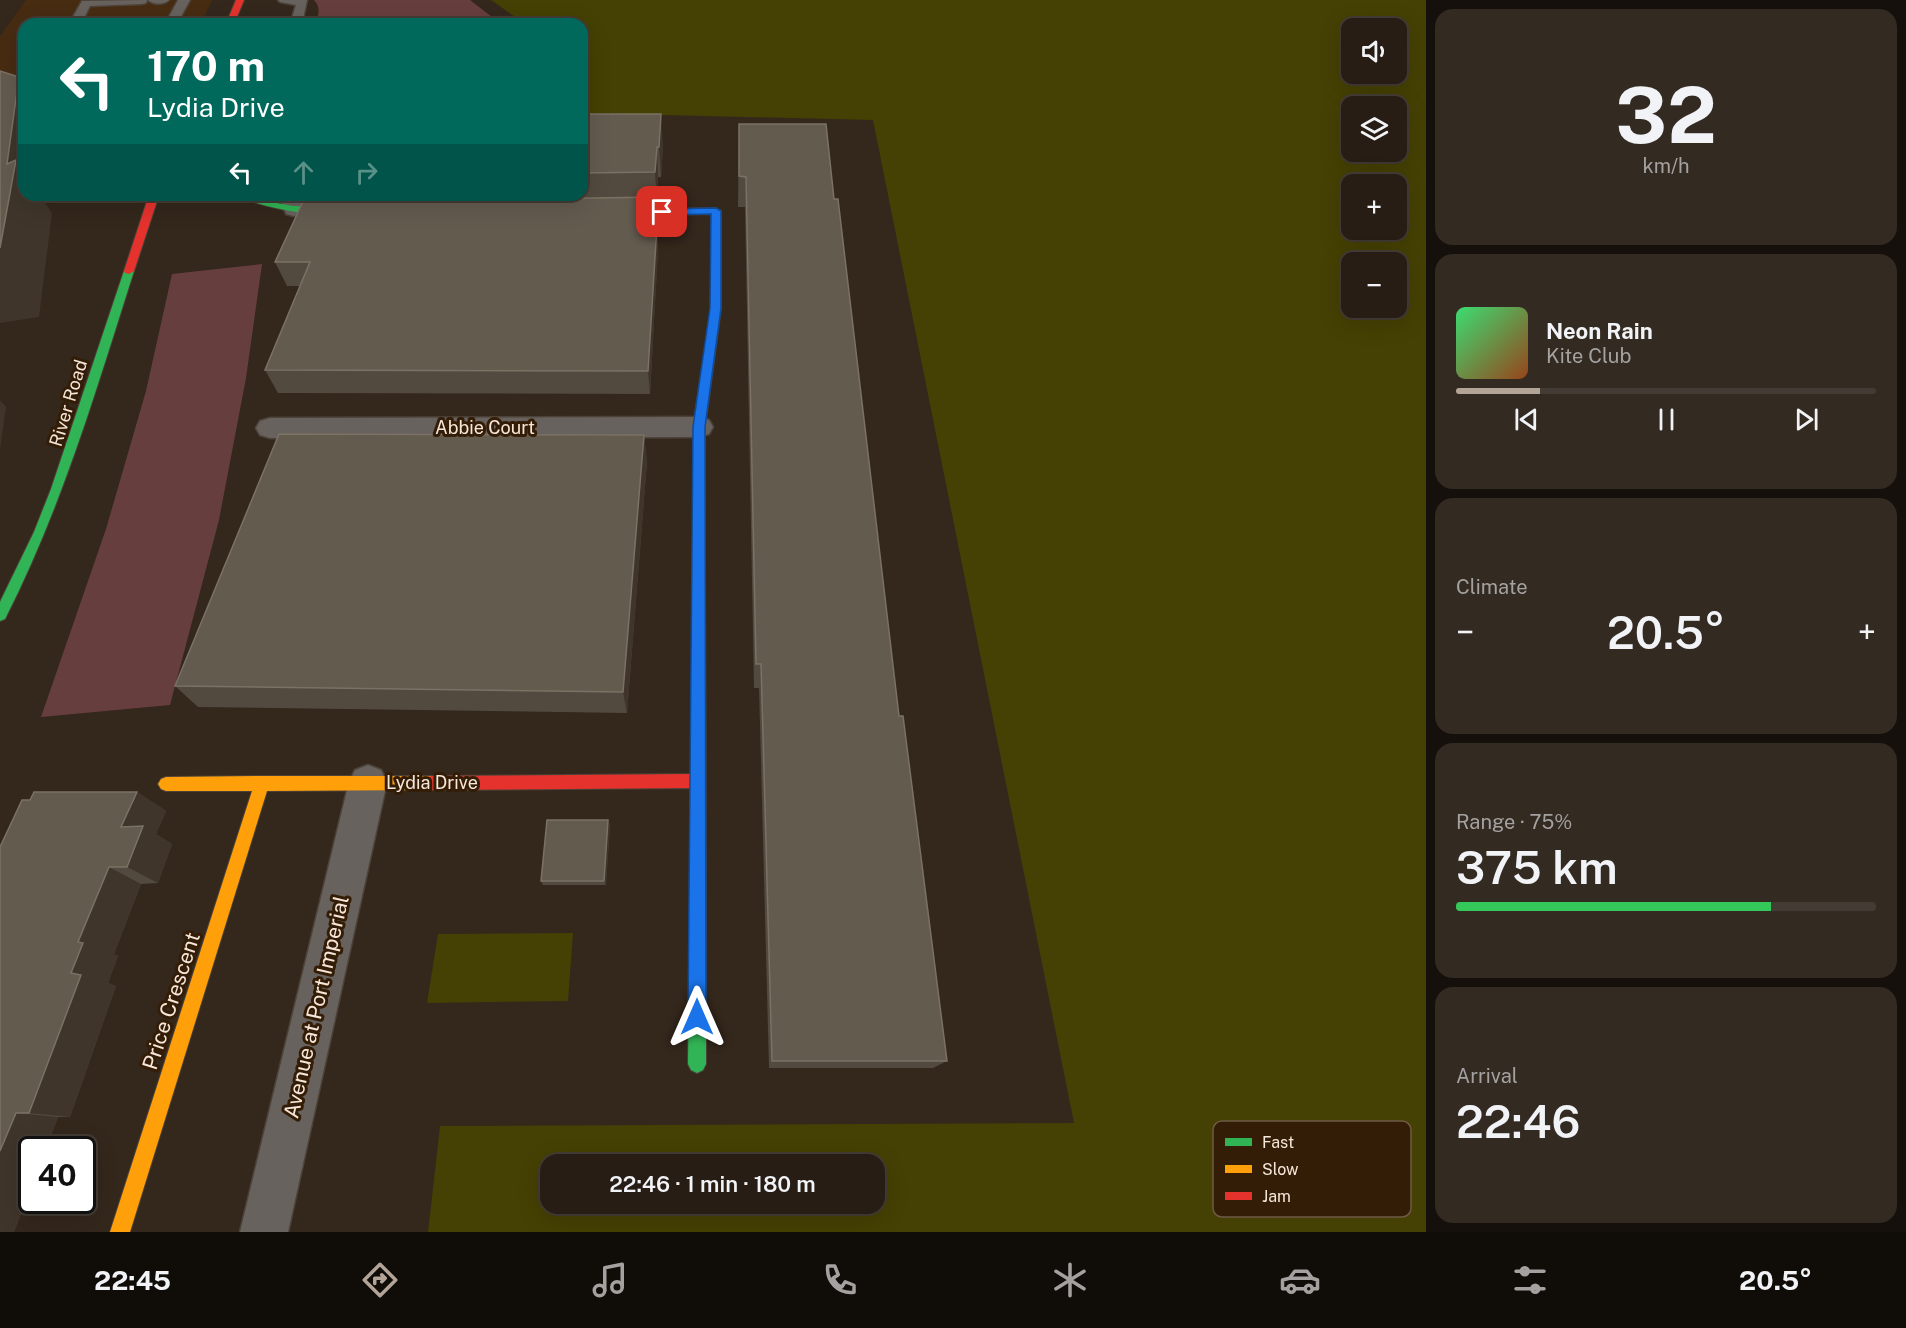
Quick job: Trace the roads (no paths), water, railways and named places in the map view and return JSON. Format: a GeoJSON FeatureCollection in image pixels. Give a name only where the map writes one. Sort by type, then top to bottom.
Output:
{"type":"FeatureCollection","features":[{"type":"Feature","properties":{"kind":"street"},"geometry":{"type":"LineString","coordinates":[[232,18],[240,0]]}},
{"type":"Feature","properties":{"kind":"street","name":"River Road"},"geometry":{"type":"LineString","coordinates":[[0,615],[25,570],[72,454],[152,201]]}},
{"type":"Feature","properties":{"kind":"street"},"geometry":{"type":"LineString","coordinates":[[254,201],[292,202],[357,211]]}},
{"type":"Feature","properties":{"kind":"street"},"geometry":{"type":"LineString","coordinates":[[593,213],[716,211],[716,308],[699,427],[697,1064]]}},
{"type":"Feature","properties":{"kind":"street","name":"Abbie Court"},"geometry":{"type":"LineString","coordinates":[[270,428],[699,427]]}},
{"type":"Feature","properties":{"kind":"street","name":"Lydia Drive"},"geometry":{"type":"LineString","coordinates":[[166,784],[699,781]]}},
{"type":"Feature","properties":{"kind":"street","name":"Avenue at Port Imperial"},"geometry":{"type":"LineString","coordinates":[[264,1232],[368,782]]}},
{"type":"Feature","properties":{"kind":"street","name":"Price Crescent"},"geometry":{"type":"LineString","coordinates":[[120,1232],[262,783]]}},
{"type":"Feature","properties":{"kind":"lane"},"geometry":{"type":"LineString","coordinates":[[78,18],[86,3],[163,0]]}},
{"type":"Feature","properties":{"kind":"lane"},"geometry":{"type":"LineString","coordinates":[[174,18],[184,0]]}},
{"type":"Feature","properties":{"kind":"lane"},"geometry":{"type":"LineString","coordinates":[[284,0],[303,2],[298,18]]}}]}
